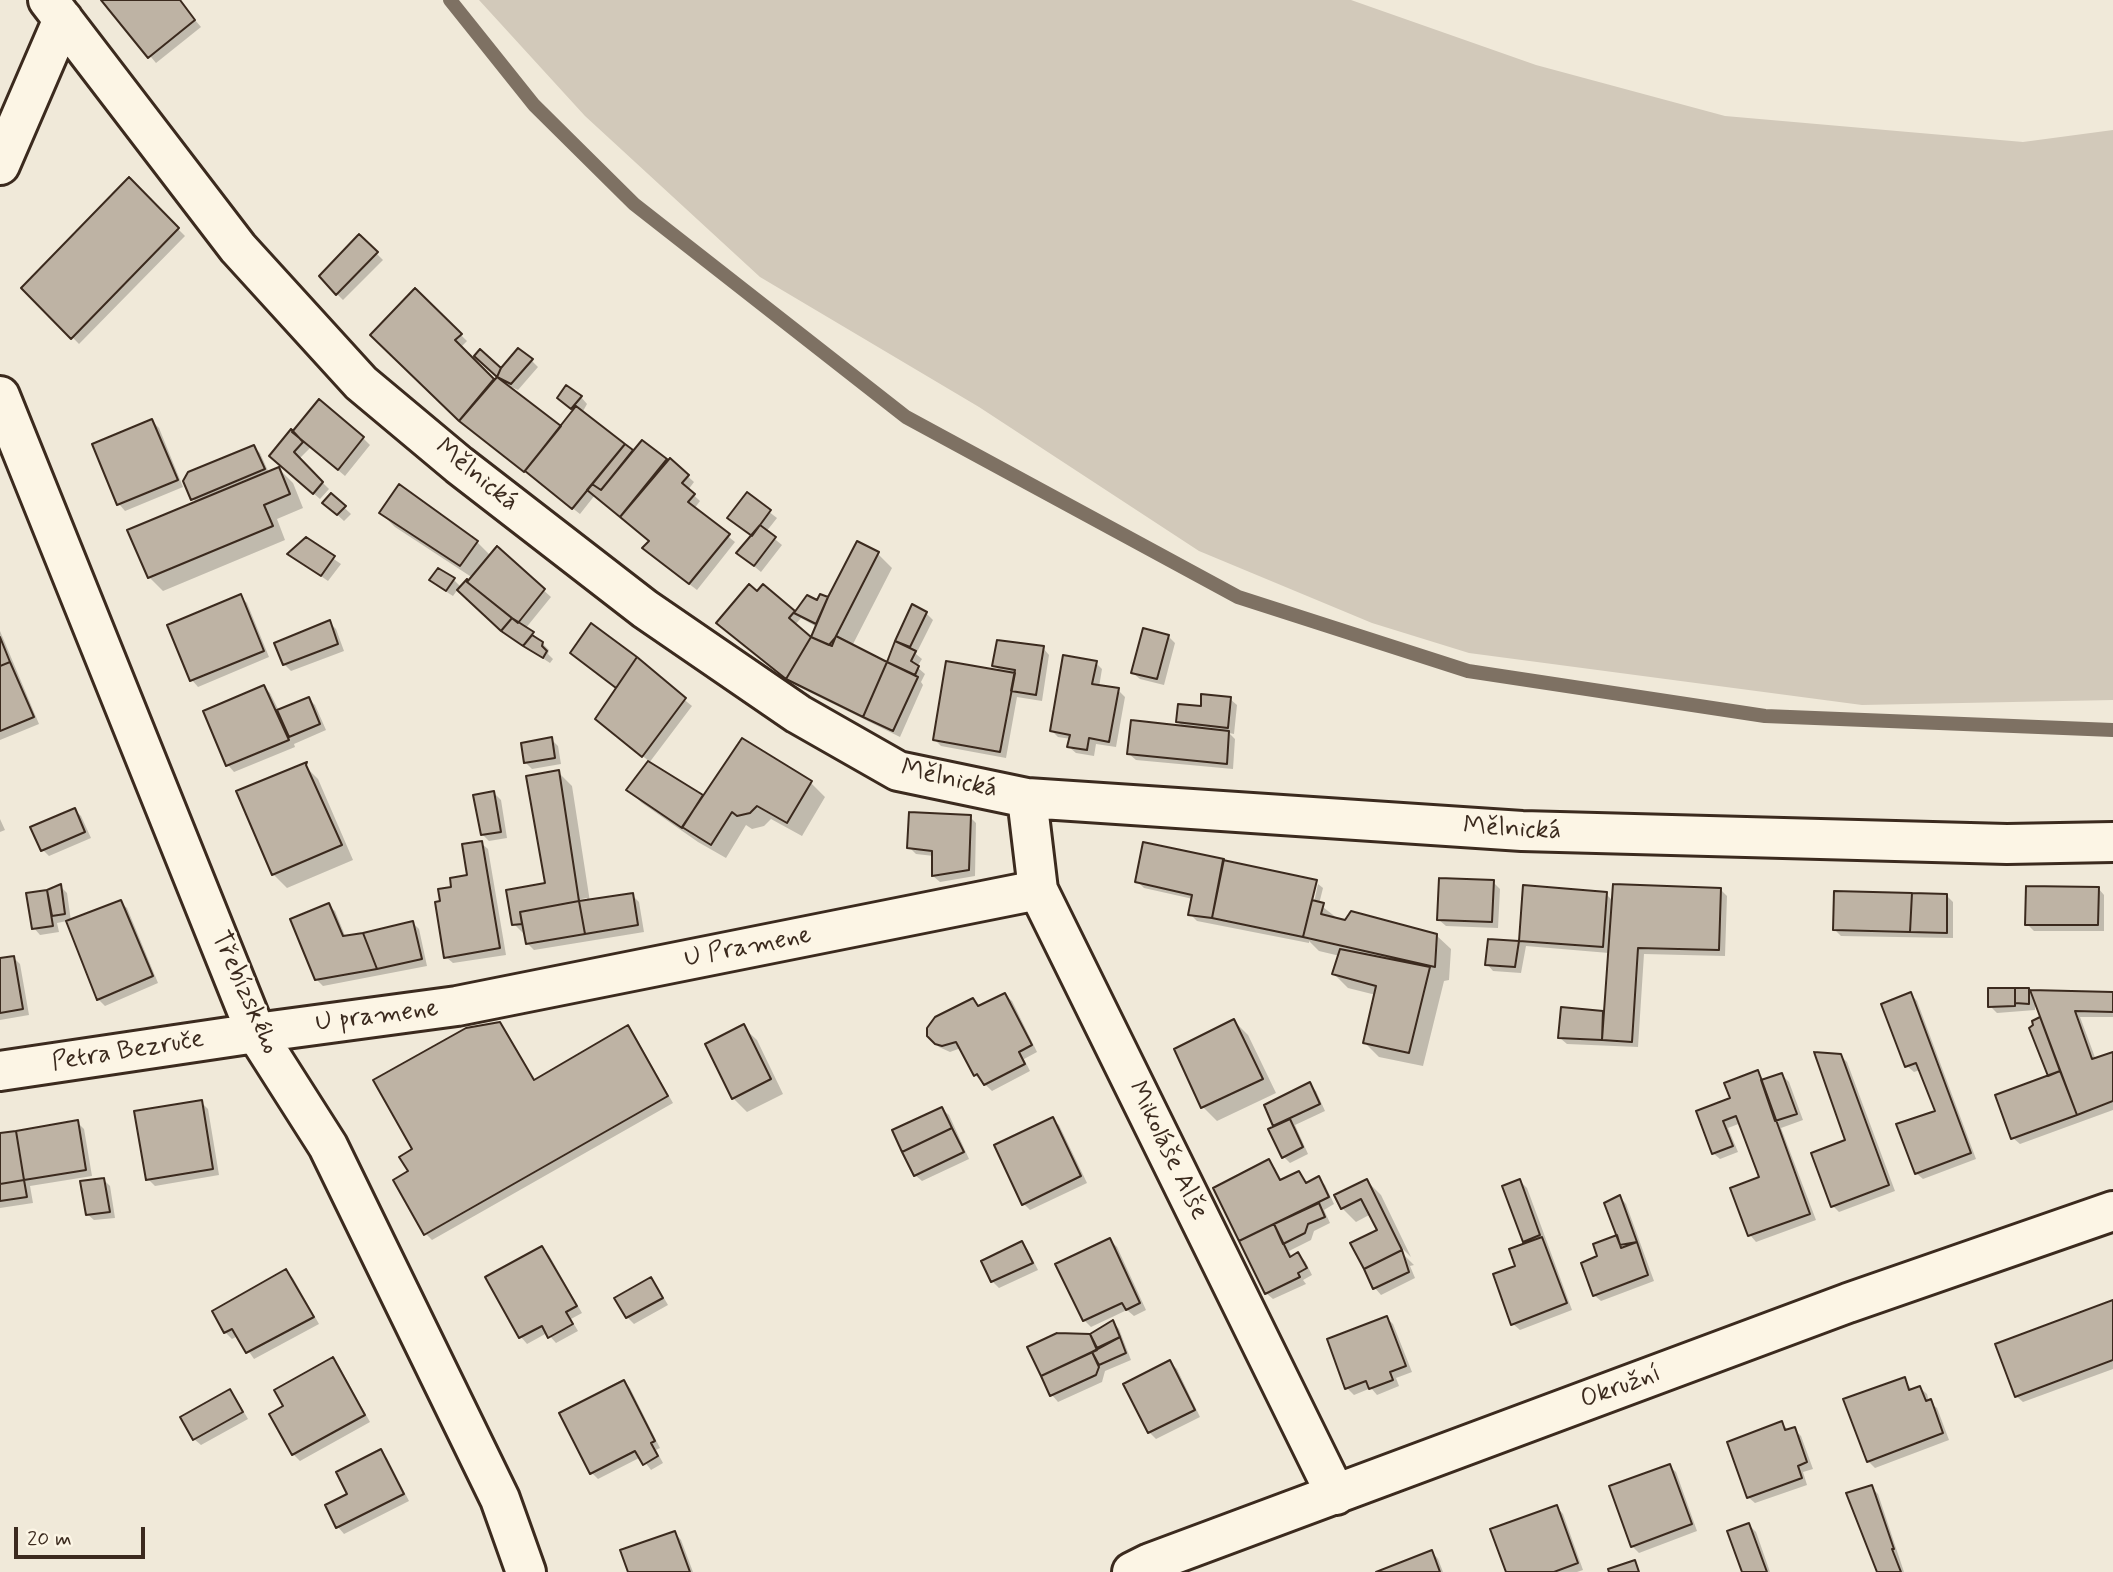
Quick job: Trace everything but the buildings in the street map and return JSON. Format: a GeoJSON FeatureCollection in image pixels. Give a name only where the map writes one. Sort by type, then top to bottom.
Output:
{"type":"FeatureCollection","features":[{"type":"Feature","properties":{"kind":"street"},"geometry":{"type":"LineString","coordinates":[[0,165],[56,10]]}},
{"type":"Feature","properties":{"kind":"street","name":"Mělnická"},"geometry":{"type":"LineString","coordinates":[[56,10],[238,248],[361,383],[459,465],[645,609],[798,714],[898,771],[1027,798],[1522,831],[2007,844],[2113,842]]}},
{"type":"Feature","properties":{"kind":"street","name":"Třebízského"},"geometry":{"type":"LineString","coordinates":[[0,396],[256,1033],[328,1146],[500,1499],[526,1572]]}},
{"type":"Feature","properties":{"kind":"street","name":"Mikoláše Alše"},"geometry":{"type":"LineString","coordinates":[[1027,798],[1038,890],[1336,1495]]}},
{"type":"Feature","properties":{"kind":"street","name":"U Pramene"},"geometry":{"type":"LineString","coordinates":[[457,1006],[1038,890]]}},
{"type":"Feature","properties":{"kind":"street","name":"U pramene"},"geometry":{"type":"LineString","coordinates":[[256,1033],[457,1006]]}},
{"type":"Feature","properties":{"kind":"street","name":"Petra Bezruče"},"geometry":{"type":"LineString","coordinates":[[0,1071],[256,1033]]}},
{"type":"Feature","properties":{"kind":"street","name":"Okružní"},"geometry":{"type":"LineString","coordinates":[[1132,1572],[1848,1303],[2113,1211]]}},
{"type":"Feature","properties":{"kind":"shaded area"},"geometry":{"type":"Polygon","coordinates":[[[479,0],[1351,0],[1536,65],[1725,116],[2023,142],[2113,130],[2113,700],[1862,705],[1469,653],[1372,623],[1199,551],[979,407],[760,277],[585,116],[479,0]]]}},
{"type":"Feature","properties":{"kind":"waterway"},"geometry":{"type":"LineString","coordinates":[[450,0],[534,105],[634,204],[906,417],[1238,597],[1468,671],[1765,716],[2113,730]]}}]}
